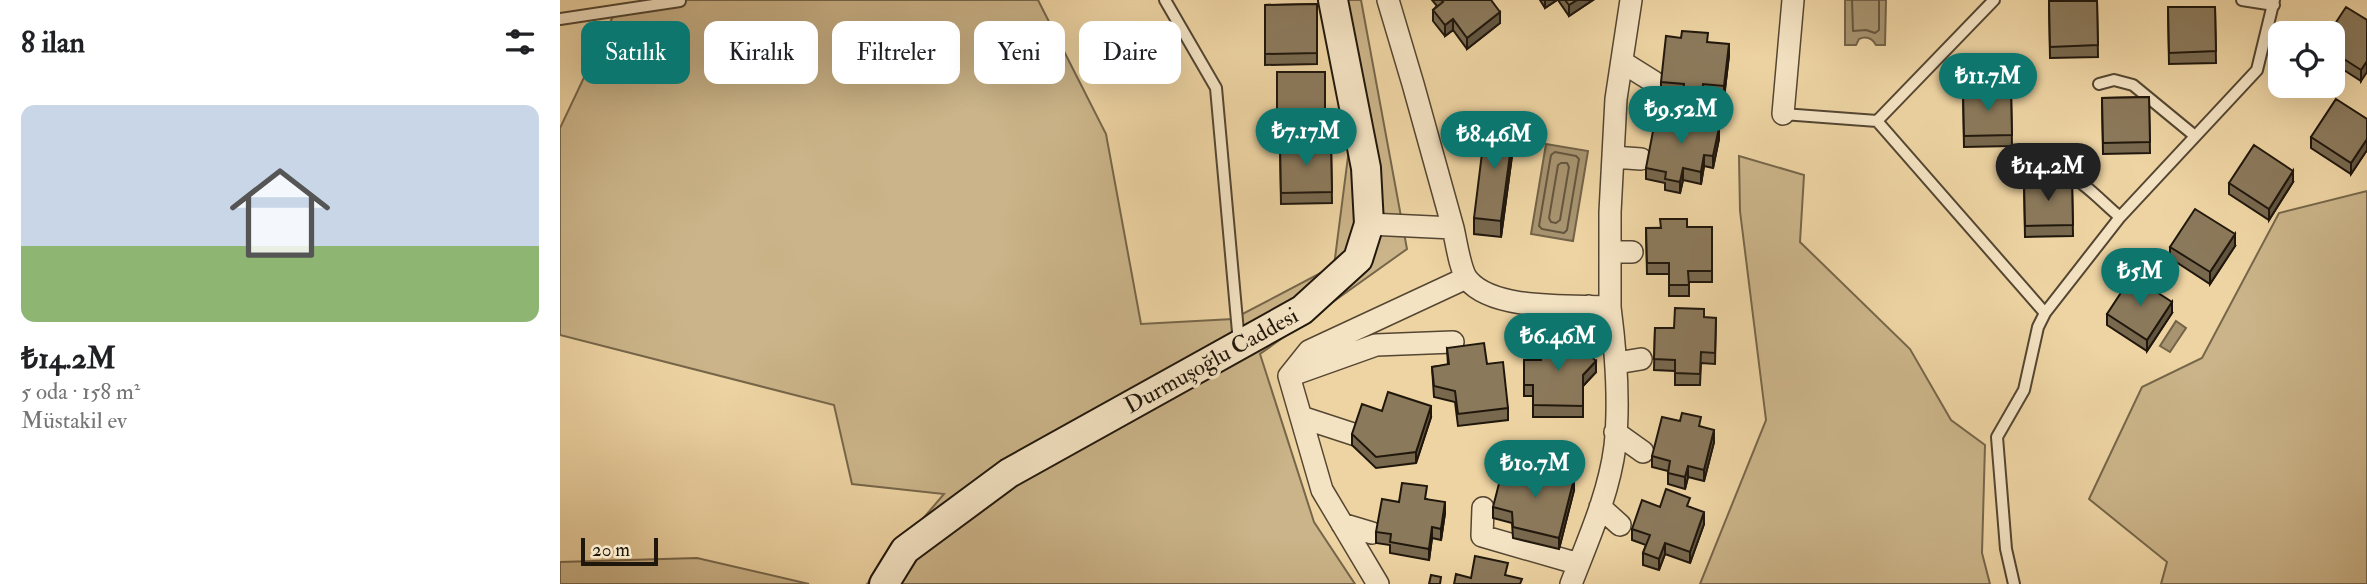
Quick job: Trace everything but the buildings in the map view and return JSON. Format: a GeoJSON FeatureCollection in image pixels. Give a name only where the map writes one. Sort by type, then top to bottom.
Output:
{"type":"FeatureCollection","features":[{"type":"Feature","properties":{"kind":"street","name":"Durmuşoğlu Caddesi"},"geometry":{"type":"LineString","coordinates":[[884,584],[905,550],[1009,473],[1302,310],[1357,259],[1369,224],[1366,168],[1333,0]]}},
{"type":"Feature","properties":{"kind":"street"},"geometry":{"type":"LineString","coordinates":[[1591,340],[1610,252],[1616,99],[1631,0]]}},
{"type":"Feature","properties":{"kind":"street"},"geometry":{"type":"LineString","coordinates":[[1783,114],[1793,0]]}},
{"type":"Feature","properties":{"kind":"street"},"geometry":{"type":"LineString","coordinates":[[1393,4],[1466,278],[1484,294],[1514,303],[1599,307]]}},
{"type":"Feature","properties":{"kind":"street"},"geometry":{"type":"LineString","coordinates":[[1622,62],[1654,82]]}},
{"type":"Feature","properties":{"kind":"street"},"geometry":{"type":"LineString","coordinates":[[1613,157],[1641,159]]}},
{"type":"Feature","properties":{"kind":"street"},"geometry":{"type":"LineString","coordinates":[[1369,224],[1453,228]]}},
{"type":"Feature","properties":{"kind":"street"},"geometry":{"type":"LineString","coordinates":[[1610,252],[1632,252]]}},
{"type":"Feature","properties":{"kind":"street"},"geometry":{"type":"LineString","coordinates":[[1289,376],[1309,351],[1466,278]]}},
{"type":"Feature","properties":{"kind":"street"},"geometry":{"type":"LineString","coordinates":[[1483,508],[1482,536],[1575,574],[1600,507],[1615,447],[1617,363],[1599,307]]}},
{"type":"Feature","properties":{"kind":"street"},"geometry":{"type":"LineString","coordinates":[[1289,376],[1376,345],[1453,342]]}},
{"type":"Feature","properties":{"kind":"street"},"geometry":{"type":"LineString","coordinates":[[1617,363],[1641,359]]}},
{"type":"Feature","properties":{"kind":"street"},"geometry":{"type":"LineString","coordinates":[[1289,376],[1322,490],[1378,584]]}},
{"type":"Feature","properties":{"kind":"street"},"geometry":{"type":"LineString","coordinates":[[1301,416],[1356,435]]}},
{"type":"Feature","properties":{"kind":"street"},"geometry":{"type":"LineString","coordinates":[[1615,432],[1643,452]]}},
{"type":"Feature","properties":{"kind":"street"},"geometry":{"type":"LineString","coordinates":[[1600,507],[1620,525]]}},
{"type":"Feature","properties":{"kind":"street"},"geometry":{"type":"LineString","coordinates":[[1342,524],[1372,533]]}},
{"type":"Feature","properties":{"kind":"lane"},"geometry":{"type":"LineString","coordinates":[[1165,0],[1216,88],[1240,344]]}},
{"type":"Feature","properties":{"kind":"lane"},"geometry":{"type":"LineString","coordinates":[[1877,121],[1994,0]]}},
{"type":"Feature","properties":{"kind":"lane"},"geometry":{"type":"LineString","coordinates":[[2014,584],[2006,550],[1997,437],[2024,390],[2038,327],[2045,313],[2120,217],[2257,70],[2274,2],[2242,0]]}},
{"type":"Feature","properties":{"kind":"lane"},"geometry":{"type":"LineString","coordinates":[[560,19],[680,1]]}},
{"type":"Feature","properties":{"kind":"lane"},"geometry":{"type":"LineString","coordinates":[[2099,84],[2115,80],[2133,85],[2195,136]]}},
{"type":"Feature","properties":{"kind":"lane"},"geometry":{"type":"LineString","coordinates":[[1783,114],[1877,121],[2045,313]]}},
{"type":"Feature","properties":{"kind":"lane"},"geometry":{"type":"LineString","coordinates":[[2020,173],[2038,166],[2063,171],[2120,217]]}},
{"type":"Feature","properties":{"kind":"shaded area"},"geometry":{"type":"Polygon","coordinates":[[[669,0],[1038,0],[1049,21],[974,21],[974,84],[1065,84],[1065,53],[1106,134],[1141,324],[1233,319],[1334,266],[1350,141],[1323,0],[1361,0],[1407,249],[1260,354],[1314,522],[1355,584],[867,584],[944,494],[852,484],[834,405],[560,335],[560,128],[581,84],[690,84],[690,21],[611,21],[616,10],[669,0]]]}},
{"type":"Feature","properties":{"kind":"shaded area"},"geometry":{"type":"Polygon","coordinates":[[[1739,156],[1804,175],[1800,242],[1910,349],[1951,420],[1985,445],[1982,553],[1990,584],[1700,584],[1766,420],[1740,211],[1739,156]]]}},
{"type":"Feature","properties":{"kind":"shaded area"},"geometry":{"type":"Polygon","coordinates":[[[2367,191],[2367,584],[2161,584],[2167,562],[2089,499],[2142,387],[2202,358],[2279,213],[2367,191]]]}},
{"type":"Feature","properties":{"kind":"shaded area"},"geometry":{"type":"Polygon","coordinates":[[[697,558],[809,584],[560,584],[560,562],[697,558]]]}},
{"type":"Feature","properties":{"kind":"water"},"geometry":{"type":"Polygon","coordinates":[[[1845,0],[1886,0],[1885,45],[1876,45],[1871,39],[1864,38],[1859,39],[1856,45],[1845,45],[1845,0]]]}},
{"type":"Feature","properties":{"kind":"water"},"geometry":{"type":"Polygon","coordinates":[[[1546,144],[1588,151],[1573,241],[1531,234],[1546,144]]]}},
{"type":"Feature","properties":{"kind":"water"},"geometry":{"type":"Polygon","coordinates":[[[2176,321],[2186,328],[2170,352],[2160,346],[2176,321]]]}}]}
